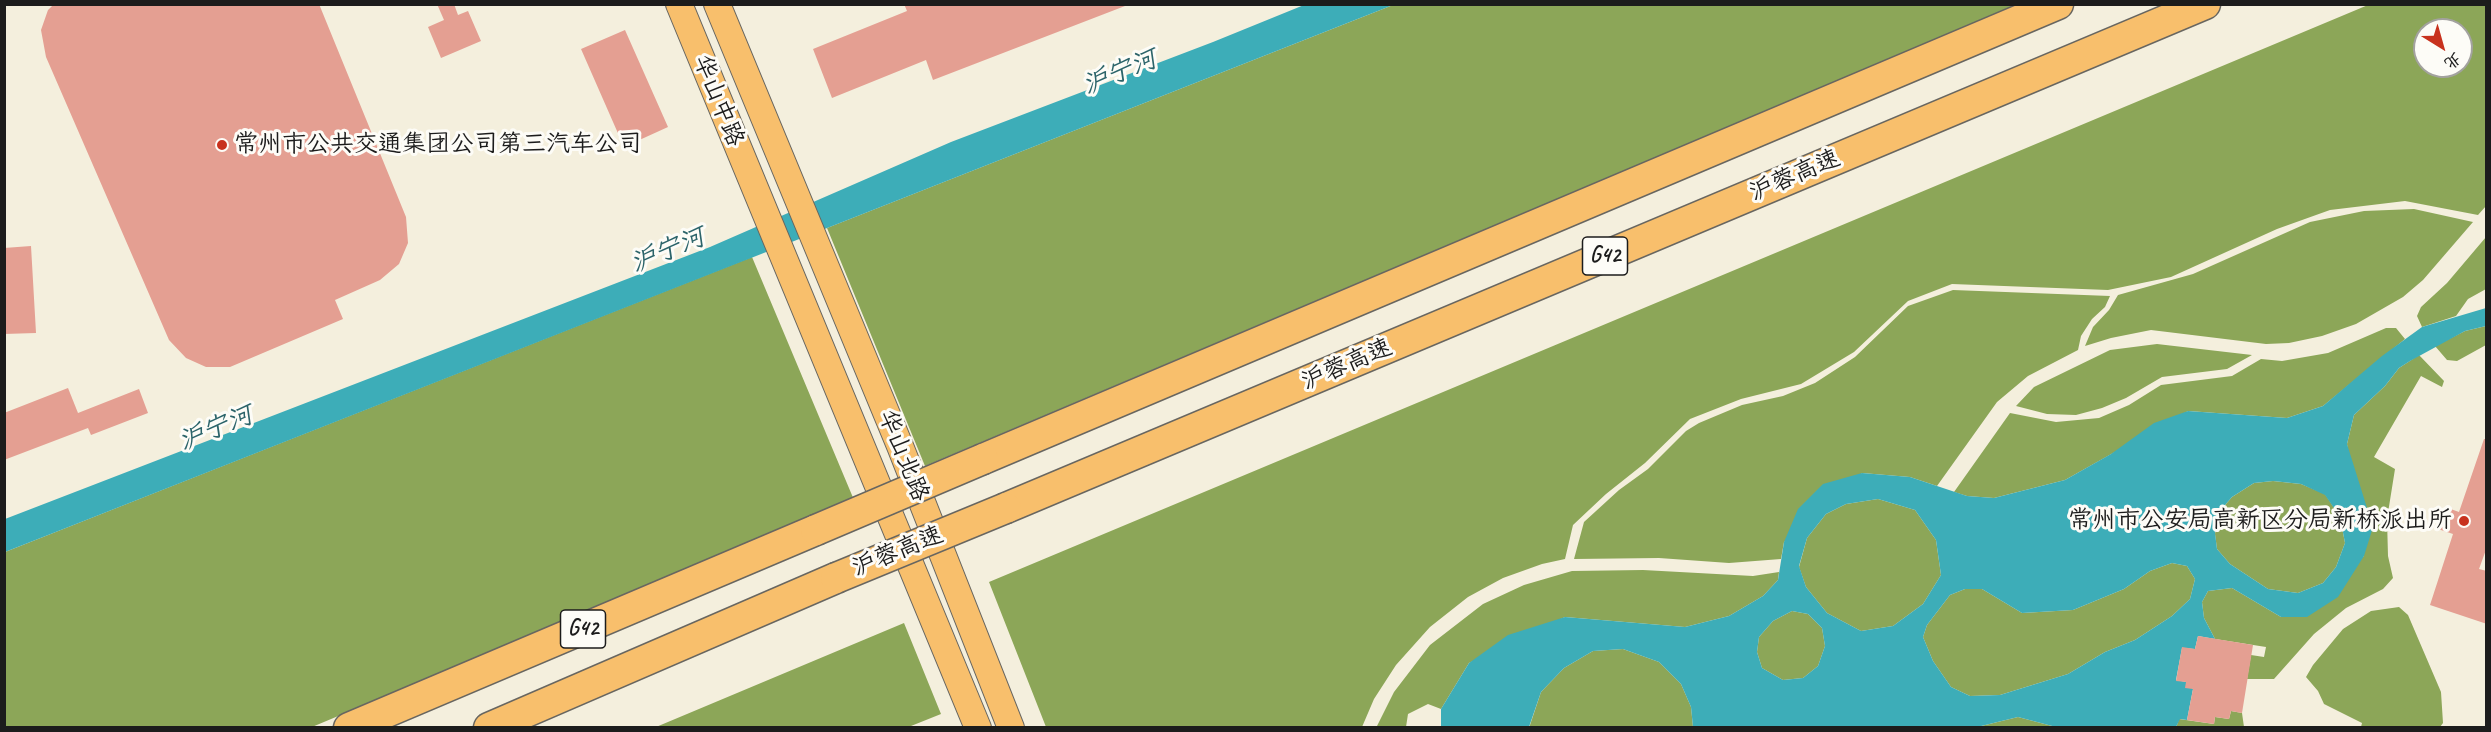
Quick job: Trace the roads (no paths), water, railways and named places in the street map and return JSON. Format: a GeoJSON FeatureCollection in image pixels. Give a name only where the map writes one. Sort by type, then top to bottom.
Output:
{"type":"FeatureCollection","features":[{"type":"Feature","properties":{"kind":"highway","name":"G42"},"geometry":{"type":"LineString","coordinates":[[349,728],[2058,4]]}},
{"type":"Feature","properties":{"kind":"highway","name":"沪蓉高速"},"geometry":{"type":"LineString","coordinates":[[489,728],[836,578],[2205,4]]}},
{"type":"Feature","properties":{"kind":"main road","name":"华山中路"},"geometry":{"type":"LineString","coordinates":[[679,4],[757,197]]}},
{"type":"Feature","properties":{"kind":"main road","name":"华山中路"},"geometry":{"type":"LineString","coordinates":[[717,4],[792,187]]}},
{"type":"Feature","properties":{"kind":"main road","name":"华山北路"},"geometry":{"type":"LineString","coordinates":[[792,187],[900,446],[1011,728]]}},
{"type":"Feature","properties":{"kind":"main road","name":"华山北路"},"geometry":{"type":"LineString","coordinates":[[757,197],[978,728]]}},
{"type":"Feature","properties":{"kind":"water"},"geometry":{"type":"Polygon","coordinates":[[[1304,5],[1393,5],[5,552],[5,519],[710,247],[951,142],[1304,5]]]}},
{"type":"Feature","properties":{"kind":"water"},"geometry":{"type":"Polygon","coordinates":[[[2486,308],[2486,326],[2465,331],[2399,368],[2385,386],[2354,415],[2347,444],[2373,527],[2364,556],[2338,597],[2307,617],[2281,617],[2232,588],[2208,591],[2202,602],[2204,618],[2215,639],[2198,636],[2195,649],[2182,648],[2176,680],[2186,682],[2193,689],[2187,720],[2180,719],[2176,727],[2056,727],[2018,717],[1973,728],[1693,727],[1691,707],[1681,684],[1659,662],[1623,649],[1593,651],[1564,668],[1541,692],[1529,727],[1441,728],[1441,709],[1469,663],[1508,635],[1565,617],[1685,627],[1729,616],[1763,596],[1778,580],[1784,542],[1798,509],[1823,484],[1862,473],[1910,477],[1967,496],[1994,498],[2065,480],[2111,454],[2154,423],[2188,411],[2287,418],[2323,406],[2382,356],[2422,327],[2486,308]],[[2273,481],[2254,483],[2232,497],[2219,512],[2215,533],[2217,549],[2230,564],[2268,589],[2298,593],[2323,583],[2336,567],[2345,543],[2340,517],[2325,495],[2301,484],[2273,481]],[[1878,499],[1846,504],[1826,514],[1807,538],[1799,566],[1806,587],[1827,613],[1861,631],[1893,626],[1923,604],[1941,575],[1936,540],[1915,510],[1878,499]],[[2172,563],[2150,571],[2124,589],[2073,610],[2022,613],[1982,589],[1965,589],[1950,595],[1927,625],[1923,637],[1933,661],[1951,687],[1970,696],[2000,695],[2068,674],[2105,652],[2135,640],[2172,616],[2190,599],[2195,579],[2187,566],[2172,563]],[[1792,611],[1773,621],[1759,637],[1757,652],[1762,668],[1783,680],[1803,678],[1818,666],[1825,646],[1822,628],[1808,614],[1792,611]]]}},
{"type":"Feature","properties":{"kind":"place","name":"常州市公共交通集团公司第三汽车公司"},"geometry":{"type":"Point","coordinates":[222,145]}},
{"type":"Feature","properties":{"kind":"place","name":"常州市公安局高新区分局新桥派出所"},"geometry":{"type":"Point","coordinates":[2464,521]}},
{"type":"Feature","properties":{"kind":"water label","name":"沪宁河"},"geometry":{"type":"Point","coordinates":[1120,73]}},
{"type":"Feature","properties":{"kind":"water label","name":"沪宁河"},"geometry":{"type":"Point","coordinates":[668,251]}},
{"type":"Feature","properties":{"kind":"water label","name":"沪宁河"},"geometry":{"type":"Point","coordinates":[216,429]}}]}
